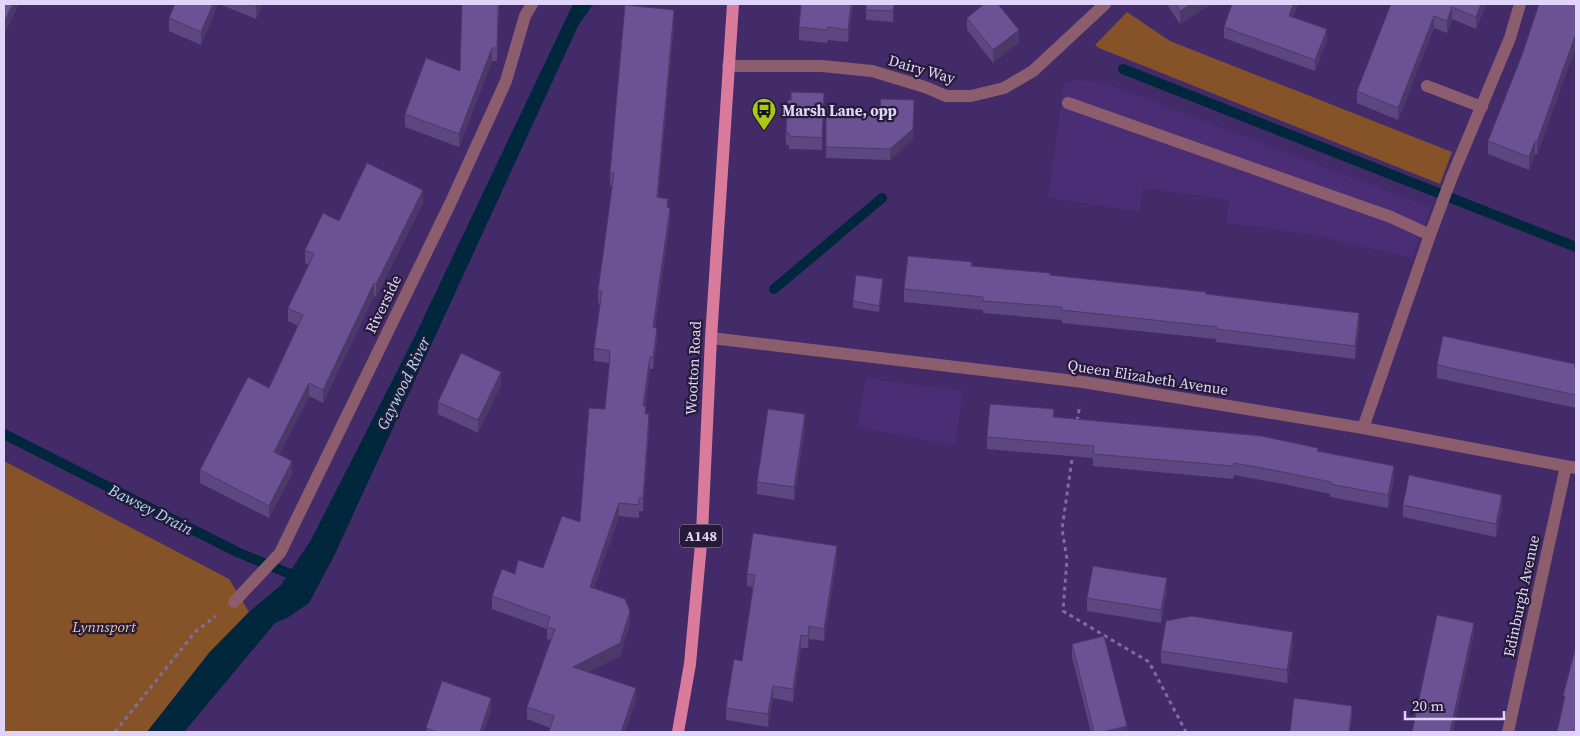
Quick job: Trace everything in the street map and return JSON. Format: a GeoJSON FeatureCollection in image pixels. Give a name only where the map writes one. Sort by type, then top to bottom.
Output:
{"type":"FeatureCollection","features":[{"type":"Feature","properties":{"kind":"main road","name":"Wootton Road"},"geometry":{"type":"LineString","coordinates":[[678,732],[690,664],[702,533],[711,338],[733,4]]}},
{"type":"Feature","properties":{"kind":"street","name":"Riverside"},"geometry":{"type":"LineString","coordinates":[[238,598],[280,553],[450,204],[506,81],[525,16],[532,4]]}},
{"type":"Feature","properties":{"kind":"street","name":"Dairy Way"},"geometry":{"type":"LineString","coordinates":[[728,66],[822,66],[872,71],[925,87],[946,96],[971,96],[1004,88],[1033,71],[1105,4]]}},
{"type":"Feature","properties":{"kind":"street"},"geometry":{"type":"LineString","coordinates":[[1363,428],[1430,235],[1510,38],[1520,4]]}},
{"type":"Feature","properties":{"kind":"street"},"geometry":{"type":"LineString","coordinates":[[1427,86],[1482,106]]}},
{"type":"Feature","properties":{"kind":"street"},"geometry":{"type":"LineString","coordinates":[[1068,103],[1392,217],[1430,235]]}},
{"type":"Feature","properties":{"kind":"street","name":"Queen Elizabeth Avenue"},"geometry":{"type":"LineString","coordinates":[[711,338],[1083,382],[1363,428],[1571,467]]}},
{"type":"Feature","properties":{"kind":"street","name":"Edinburgh Avenue"},"geometry":{"type":"LineString","coordinates":[[1508,732],[1571,467]]}},
{"type":"Feature","properties":{"kind":"path"},"geometry":{"type":"LineString","coordinates":[[1077,422],[1083,382]]}},
{"type":"Feature","properties":{"kind":"path"},"geometry":{"type":"LineString","coordinates":[[1073,451],[1062,529],[1067,559],[1063,611],[1149,662],[1186,732]]}},
{"type":"Feature","properties":{"kind":"path"},"geometry":{"type":"LineString","coordinates":[[115,732],[196,632],[238,598]]}},
{"type":"Feature","properties":{"kind":"shaded area"},"geometry":{"type":"Polygon","coordinates":[[[1076,80],[1091,81],[1116,87],[1431,207],[1412,258],[1318,236],[1226,223],[1229,200],[1143,188],[1140,212],[1048,198],[1064,83],[1076,80]]]}},
{"type":"Feature","properties":{"kind":"shaded area"},"geometry":{"type":"Polygon","coordinates":[[[866,378],[963,391],[955,446],[857,427],[866,378]]]}},
{"type":"Feature","properties":{"kind":"green space"},"geometry":{"type":"Polygon","coordinates":[[[1127,12],[1170,41],[1452,152],[1440,184],[1095,45],[1127,12]]]}},
{"type":"Feature","properties":{"kind":"green space","name":"Lynnsport"},"geometry":{"type":"Polygon","coordinates":[[[4,461],[229,579],[249,612],[209,653],[147,732],[4,732],[4,461]]]}},
{"type":"Feature","properties":{"kind":"water","name":"Gaywood River"},"geometry":{"type":"Polygon","coordinates":[[[573,4],[593,4],[578,26],[334,556],[309,603],[287,618],[275,623],[184,732],[147,732],[209,653],[249,612],[281,585],[311,540],[414,338],[573,4]]]}},
{"type":"Feature","properties":{"kind":"building"},"geometry":{"type":"Polygon","coordinates":[[[4,4],[13,4],[4,22],[4,4]]]}},
{"type":"Feature","properties":{"kind":"building"},"geometry":{"type":"Polygon","coordinates":[[[175,4],[213,4],[201,32],[169,18],[175,4]]]}},
{"type":"Feature","properties":{"kind":"building"},"geometry":{"type":"Polygon","coordinates":[[[462,4],[498,4],[497,48],[492,48],[459,134],[405,114],[426,58],[460,71],[462,4]]]}},
{"type":"Feature","properties":{"kind":"building"},"geometry":{"type":"Polygon","coordinates":[[[801,4],[851,4],[848,30],[828,27],[827,30],[799,27],[801,4]]]}},
{"type":"Feature","properties":{"kind":"building"},"geometry":{"type":"Polygon","coordinates":[[[866,4],[894,4],[893,11],[866,10],[866,4]]]}},
{"type":"Feature","properties":{"kind":"building"},"geometry":{"type":"Polygon","coordinates":[[[984,4],[998,4],[1019,30],[993,50],[967,18],[984,4]]]}},
{"type":"Feature","properties":{"kind":"building"},"geometry":{"type":"Polygon","coordinates":[[[1175,4],[1191,4],[1180,11],[1175,4]]]}},
{"type":"Feature","properties":{"kind":"building"},"geometry":{"type":"Polygon","coordinates":[[[1232,4],[1293,4],[1289,16],[1327,29],[1315,60],[1224,27],[1232,4]]]}},
{"type":"Feature","properties":{"kind":"building"},"geometry":{"type":"Polygon","coordinates":[[[1391,4],[1481,4],[1476,17],[1452,7],[1447,21],[1434,16],[1398,108],[1357,91],[1391,4]]]}},
{"type":"Feature","properties":{"kind":"building"},"geometry":{"type":"Polygon","coordinates":[[[1539,4],[1576,5],[1576,37],[1537,142],[1535,141],[1529,157],[1488,141],[1522,55],[1539,4]]]}},
{"type":"Feature","properties":{"kind":"building"},"geometry":{"type":"Polygon","coordinates":[[[625,5],[674,10],[657,197],[668,199],[667,207],[670,208],[653,327],[657,328],[653,357],[650,357],[643,406],[646,406],[645,414],[649,414],[643,498],[639,498],[639,505],[619,503],[590,587],[625,599],[630,611],[620,643],[573,667],[636,688],[621,732],[549,732],[554,716],[527,707],[555,629],[547,627],[550,617],[492,596],[502,569],[515,574],[518,560],[543,568],[562,516],[580,522],[589,408],[605,409],[610,358],[610,351],[594,348],[602,291],[598,291],[614,173],[610,173],[625,5]]]}},
{"type":"Feature","properties":{"kind":"building"},"geometry":{"type":"Polygon","coordinates":[[[791,92],[824,93],[822,138],[789,136],[789,133],[786,132],[788,100],[791,100],[791,92]]]}},
{"type":"Feature","properties":{"kind":"building"},"geometry":{"type":"Polygon","coordinates":[[[881,99],[914,100],[913,129],[890,149],[826,147],[826,116],[879,116],[881,99]]]}},
{"type":"Feature","properties":{"kind":"building"},"geometry":{"type":"Polygon","coordinates":[[[367,163],[423,190],[376,284],[374,283],[323,390],[309,383],[274,452],[292,461],[269,506],[200,470],[248,377],[269,388],[303,315],[288,308],[314,254],[305,250],[323,213],[339,221],[367,163]]]}},
{"type":"Feature","properties":{"kind":"building"},"geometry":{"type":"Polygon","coordinates":[[[908,256],[972,262],[971,266],[1050,273],[1050,275],[1206,292],[1206,294],[1359,313],[1355,346],[1216,329],[1217,327],[1062,310],[1062,307],[983,301],[983,297],[904,289],[908,256]]]}},
{"type":"Feature","properties":{"kind":"building"},"geometry":{"type":"Polygon","coordinates":[[[856,275],[883,279],[879,306],[853,301],[856,275]]]}},
{"type":"Feature","properties":{"kind":"building"},"geometry":{"type":"Polygon","coordinates":[[[1443,336],[1575,364],[1576,395],[1437,365],[1443,336]]]}},
{"type":"Feature","properties":{"kind":"building"},"geometry":{"type":"Polygon","coordinates":[[[461,353],[501,372],[478,420],[438,402],[461,353]]]}},
{"type":"Feature","properties":{"kind":"building"},"geometry":{"type":"Polygon","coordinates":[[[990,404],[1054,409],[1053,417],[1261,436],[1318,448],[1317,451],[1394,466],[1388,495],[1234,463],[1233,466],[1093,454],[1094,446],[987,437],[990,404]]]}},
{"type":"Feature","properties":{"kind":"building"},"geometry":{"type":"Polygon","coordinates":[[[768,409],[805,414],[794,487],[757,482],[768,409]]]}},
{"type":"Feature","properties":{"kind":"building"},"geometry":{"type":"Polygon","coordinates":[[[1409,475],[1502,495],[1496,524],[1403,505],[1409,475]]]}},
{"type":"Feature","properties":{"kind":"building"},"geometry":{"type":"Polygon","coordinates":[[[753,533],[837,546],[824,629],[809,626],[808,636],[801,635],[793,689],[773,686],[768,714],[726,708],[734,659],[742,661],[755,575],[747,574],[753,533]]]}},
{"type":"Feature","properties":{"kind":"building"},"geometry":{"type":"Polygon","coordinates":[[[1093,566],[1167,578],[1161,610],[1087,598],[1093,566]]]}},
{"type":"Feature","properties":{"kind":"building"},"geometry":{"type":"Polygon","coordinates":[[[1437,615],[1474,623],[1450,732],[1412,732],[1437,615]]]}},
{"type":"Feature","properties":{"kind":"building"},"geometry":{"type":"Polygon","coordinates":[[[1191,616],[1293,632],[1287,670],[1161,651],[1166,621],[1191,616]]]}},
{"type":"Feature","properties":{"kind":"building"},"geometry":{"type":"Polygon","coordinates":[[[1104,636],[1127,726],[1094,732],[1072,644],[1104,636]]]}},
{"type":"Feature","properties":{"kind":"building"},"geometry":{"type":"Polygon","coordinates":[[[1576,646],[1576,732],[1557,732],[1565,696],[1563,696],[1576,646]]]}},
{"type":"Feature","properties":{"kind":"building"},"geometry":{"type":"Polygon","coordinates":[[[442,681],[491,698],[480,732],[437,732],[426,728],[442,681]]]}},
{"type":"Feature","properties":{"kind":"building"},"geometry":{"type":"Polygon","coordinates":[[[1294,698],[1352,706],[1349,732],[1290,732],[1294,698]]]}},
{"type":"Feature","properties":{"kind":"waterway"},"geometry":{"type":"LineString","coordinates":[[1123,69],[1576,247]]}},
{"type":"Feature","properties":{"kind":"waterway"},"geometry":{"type":"LineString","coordinates":[[774,289],[882,198]]}},
{"type":"Feature","properties":{"kind":"waterway","name":"Bawsey Drain"},"geometry":{"type":"LineString","coordinates":[[4,434],[237,552],[300,578]]}},
{"type":"Feature","properties":{"kind":"place","name":"Marsh Lane, opp"},"geometry":{"type":"Point","coordinates":[764,131]}}]}
